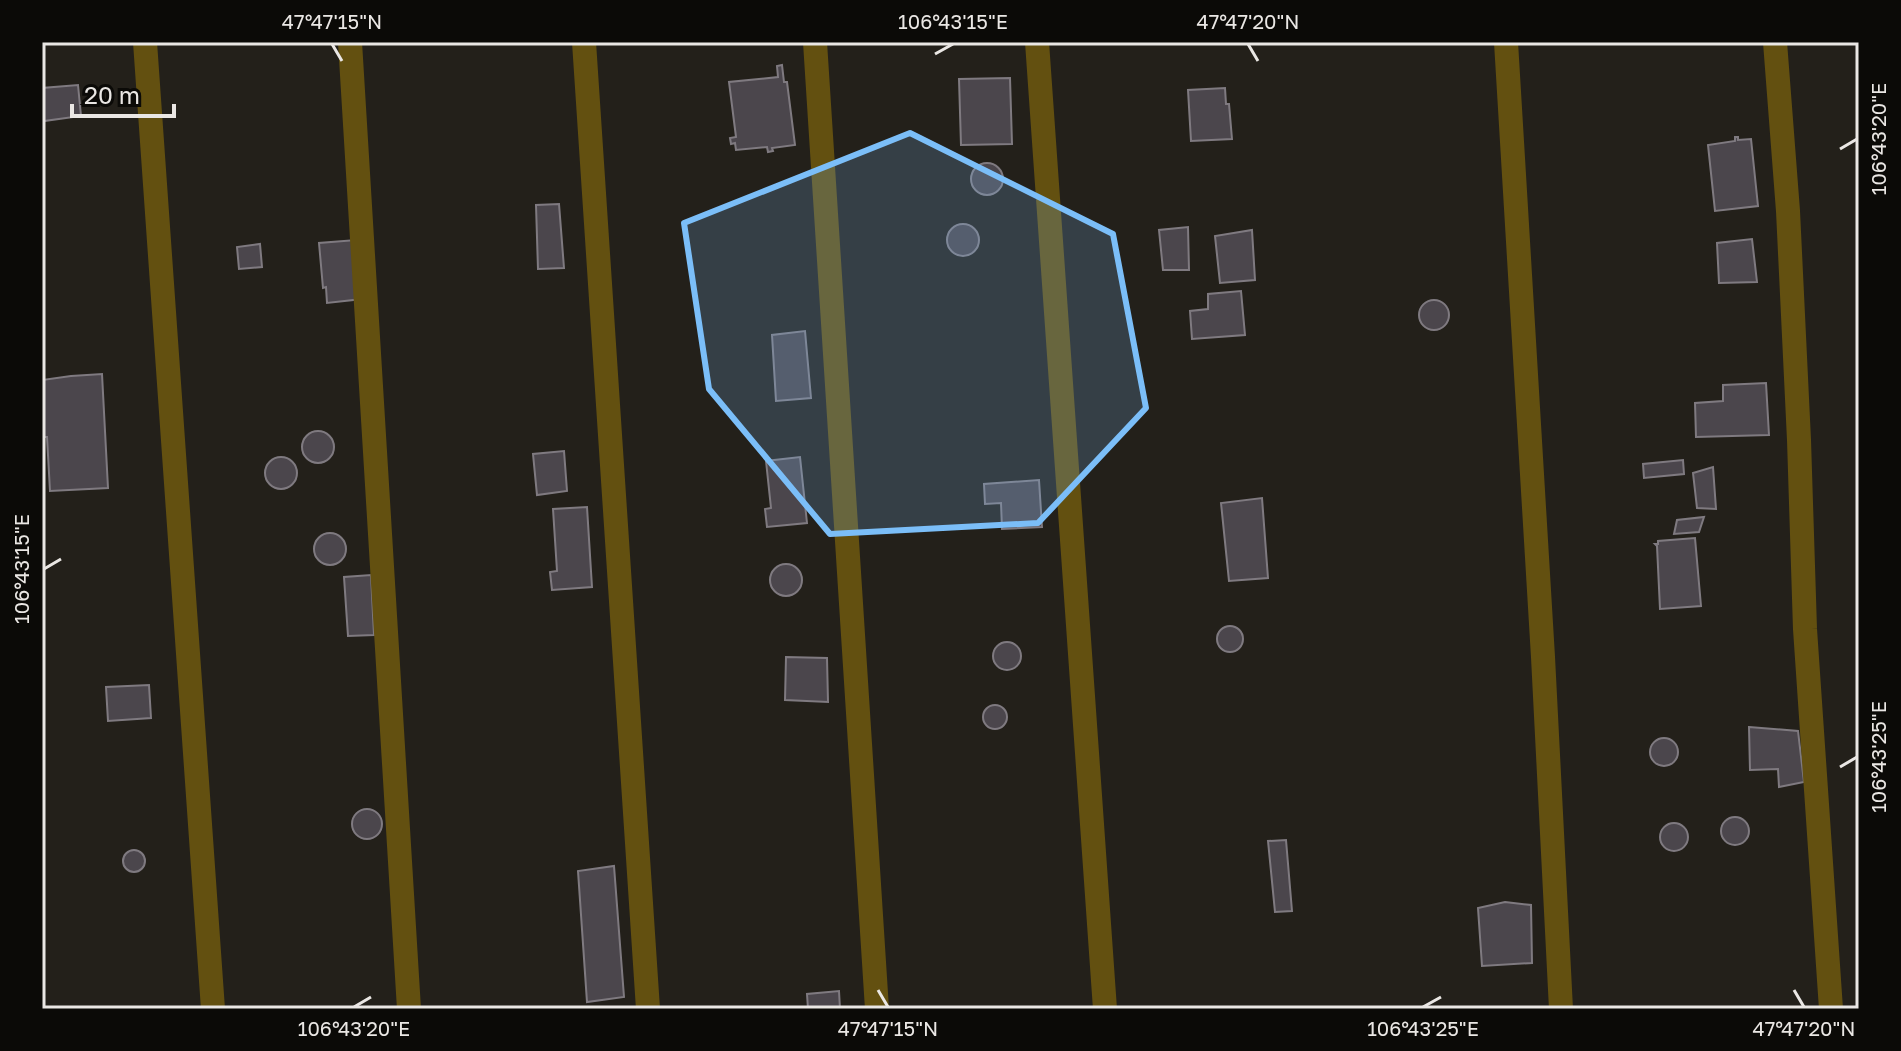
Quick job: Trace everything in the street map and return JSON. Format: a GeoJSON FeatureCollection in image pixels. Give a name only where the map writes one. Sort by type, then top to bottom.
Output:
{"type":"FeatureCollection","features":[{"type":"Feature","properties":{"kind":"street"},"geometry":{"type":"LineString","coordinates":[[145,42],[213,1009]]}},
{"type":"Feature","properties":{"kind":"street"},"geometry":{"type":"LineString","coordinates":[[350,42],[409,1009]]}},
{"type":"Feature","properties":{"kind":"street"},"geometry":{"type":"LineString","coordinates":[[584,42],[648,1009]]}},
{"type":"Feature","properties":{"kind":"street"},"geometry":{"type":"LineString","coordinates":[[815,42],[877,1009]]}},
{"type":"Feature","properties":{"kind":"street"},"geometry":{"type":"LineString","coordinates":[[1037,42],[1105,1009]]}},
{"type":"Feature","properties":{"kind":"street"},"geometry":{"type":"LineString","coordinates":[[1506,42],[1561,1009]]}},
{"type":"Feature","properties":{"kind":"street"},"geometry":{"type":"LineString","coordinates":[[1775,42],[1789,227],[1805,629],[1831,1009]]}},
{"type":"Feature","properties":{"kind":"highlighted area"},"geometry":{"type":"Polygon","coordinates":[[[910,133],[1113,234],[1146,408],[1038,523],[830,534],[709,389],[684,223],[910,133]]]}},
{"type":"Feature","properties":{"kind":"building"},"geometry":{"type":"Polygon","coordinates":[[[782,65],[795,145],[772,148],[773,151],[768,152],[767,147],[736,150],[730,138],[736,137],[729,82],[778,77],[777,66],[782,65]]]}},
{"type":"Feature","properties":{"kind":"building"},"geometry":{"type":"Polygon","coordinates":[[[1010,78],[1012,144],[961,145],[959,79],[1010,78]]]}},
{"type":"Feature","properties":{"kind":"building"},"geometry":{"type":"Polygon","coordinates":[[[78,85],[81,116],[44,121],[42,88],[78,85]]]}},
{"type":"Feature","properties":{"kind":"building"},"geometry":{"type":"Polygon","coordinates":[[[1225,88],[1232,139],[1191,141],[1188,90],[1225,88]]]}},
{"type":"Feature","properties":{"kind":"building"},"geometry":{"type":"Polygon","coordinates":[[[1735,137],[1738,140],[1751,139],[1758,206],[1715,211],[1708,145],[1735,141],[1735,137]]]}},
{"type":"Feature","properties":{"kind":"building"},"geometry":{"type":"Polygon","coordinates":[[[987,163],[998,168],[1003,179],[998,190],[987,195],[976,190],[971,179],[976,168],[987,163]]]}},
{"type":"Feature","properties":{"kind":"building"},"geometry":{"type":"Polygon","coordinates":[[[559,204],[564,268],[538,269],[536,205],[559,204]]]}},
{"type":"Feature","properties":{"kind":"building"},"geometry":{"type":"Polygon","coordinates":[[[963,224],[974,229],[979,240],[974,251],[963,256],[952,251],[947,240],[952,229],[963,224]]]}},
{"type":"Feature","properties":{"kind":"building"},"geometry":{"type":"Polygon","coordinates":[[[1188,227],[1189,270],[1163,270],[1159,230],[1188,227]]]}},
{"type":"Feature","properties":{"kind":"building"},"geometry":{"type":"Polygon","coordinates":[[[1252,230],[1255,280],[1220,283],[1215,236],[1252,230]]]}},
{"type":"Feature","properties":{"kind":"building"},"geometry":{"type":"Polygon","coordinates":[[[1752,239],[1757,282],[1719,283],[1717,243],[1752,239]]]}},
{"type":"Feature","properties":{"kind":"building"},"geometry":{"type":"Polygon","coordinates":[[[356,240],[362,299],[327,303],[319,243],[356,240]]]}},
{"type":"Feature","properties":{"kind":"building"},"geometry":{"type":"Polygon","coordinates":[[[260,244],[262,267],[239,269],[237,247],[260,244]]]}},
{"type":"Feature","properties":{"kind":"building"},"geometry":{"type":"Polygon","coordinates":[[[1241,291],[1245,335],[1192,339],[1190,311],[1208,309],[1208,294],[1241,291]]]}},
{"type":"Feature","properties":{"kind":"building"},"geometry":{"type":"Polygon","coordinates":[[[1434,300],[1445,304],[1449,315],[1445,326],[1434,330],[1423,326],[1419,315],[1423,304],[1434,300]]]}},
{"type":"Feature","properties":{"kind":"building"},"geometry":{"type":"Polygon","coordinates":[[[805,331],[811,398],[776,401],[772,335],[805,331]]]}},
{"type":"Feature","properties":{"kind":"building"},"geometry":{"type":"Polygon","coordinates":[[[102,374],[108,488],[50,491],[47,437],[42,437],[42,380],[102,374]]]}},
{"type":"Feature","properties":{"kind":"building"},"geometry":{"type":"Polygon","coordinates":[[[1766,383],[1769,435],[1696,437],[1695,403],[1723,401],[1723,385],[1766,383]]]}},
{"type":"Feature","properties":{"kind":"building"},"geometry":{"type":"Polygon","coordinates":[[[318,431],[329,436],[334,447],[329,458],[318,463],[307,458],[302,447],[307,436],[318,431]]]}},
{"type":"Feature","properties":{"kind":"building"},"geometry":{"type":"Polygon","coordinates":[[[564,451],[567,491],[537,495],[533,454],[564,451]]]}},
{"type":"Feature","properties":{"kind":"building"},"geometry":{"type":"Polygon","coordinates":[[[281,457],[292,462],[297,473],[292,484],[281,489],[270,484],[265,473],[270,462],[281,457]]]}},
{"type":"Feature","properties":{"kind":"building"},"geometry":{"type":"Polygon","coordinates":[[[800,457],[807,523],[767,527],[765,509],[771,508],[766,461],[800,457]]]}},
{"type":"Feature","properties":{"kind":"building"},"geometry":{"type":"Polygon","coordinates":[[[1683,460],[1684,474],[1644,478],[1643,464],[1683,460]]]}},
{"type":"Feature","properties":{"kind":"building"},"geometry":{"type":"Polygon","coordinates":[[[1713,467],[1716,509],[1697,508],[1693,473],[1713,467]]]}},
{"type":"Feature","properties":{"kind":"building"},"geometry":{"type":"Polygon","coordinates":[[[1039,480],[1042,527],[1002,529],[1001,503],[985,504],[984,484],[1039,480]]]}},
{"type":"Feature","properties":{"kind":"building"},"geometry":{"type":"Polygon","coordinates":[[[1262,498],[1268,578],[1229,581],[1221,503],[1262,498]]]}},
{"type":"Feature","properties":{"kind":"building"},"geometry":{"type":"Polygon","coordinates":[[[587,507],[592,587],[552,590],[550,572],[557,571],[553,509],[587,507]]]}},
{"type":"Feature","properties":{"kind":"building"},"geometry":{"type":"Polygon","coordinates":[[[1704,517],[1699,532],[1674,534],[1677,520],[1704,517]]]}},
{"type":"Feature","properties":{"kind":"building"},"geometry":{"type":"Polygon","coordinates":[[[330,533],[341,538],[346,549],[341,560],[330,565],[319,560],[314,549],[319,538],[330,533]]]}},
{"type":"Feature","properties":{"kind":"building"},"geometry":{"type":"Polygon","coordinates":[[[1695,538],[1701,606],[1660,609],[1655,544],[1658,541],[1695,538]]]}},
{"type":"Feature","properties":{"kind":"building"},"geometry":{"type":"Polygon","coordinates":[[[786,564],[797,569],[802,580],[797,591],[786,596],[775,591],[770,580],[775,569],[786,564]]]}},
{"type":"Feature","properties":{"kind":"building"},"geometry":{"type":"Polygon","coordinates":[[[371,575],[374,635],[348,636],[344,577],[371,575]]]}},
{"type":"Feature","properties":{"kind":"building"},"geometry":{"type":"Polygon","coordinates":[[[1230,626],[1239,630],[1243,639],[1239,648],[1230,652],[1221,648],[1217,639],[1221,630],[1230,626]]]}},
{"type":"Feature","properties":{"kind":"building"},"geometry":{"type":"Polygon","coordinates":[[[1007,642],[1017,646],[1021,656],[1017,666],[1007,670],[997,666],[993,656],[997,646],[1007,642]]]}},
{"type":"Feature","properties":{"kind":"building"},"geometry":{"type":"Polygon","coordinates":[[[786,657],[827,658],[828,702],[785,700],[786,657]]]}},
{"type":"Feature","properties":{"kind":"building"},"geometry":{"type":"Polygon","coordinates":[[[149,685],[151,718],[108,721],[106,687],[149,685]]]}},
{"type":"Feature","properties":{"kind":"building"},"geometry":{"type":"Polygon","coordinates":[[[995,705],[1004,708],[1007,717],[1004,726],[995,729],[986,726],[983,717],[986,708],[995,705]]]}},
{"type":"Feature","properties":{"kind":"building"},"geometry":{"type":"Polygon","coordinates":[[[1749,727],[1798,731],[1804,782],[1779,787],[1778,769],[1750,770],[1749,727]]]}},
{"type":"Feature","properties":{"kind":"building"},"geometry":{"type":"Polygon","coordinates":[[[1664,738],[1674,742],[1678,752],[1674,762],[1664,766],[1654,762],[1650,752],[1654,742],[1664,738]]]}},
{"type":"Feature","properties":{"kind":"building"},"geometry":{"type":"Polygon","coordinates":[[[367,809],[378,813],[382,824],[378,835],[367,839],[356,835],[352,824],[356,813],[367,809]]]}},
{"type":"Feature","properties":{"kind":"building"},"geometry":{"type":"Polygon","coordinates":[[[1735,817],[1745,821],[1749,831],[1745,841],[1735,845],[1725,841],[1721,831],[1725,821],[1735,817]]]}},
{"type":"Feature","properties":{"kind":"building"},"geometry":{"type":"Polygon","coordinates":[[[1674,823],[1684,827],[1688,837],[1684,847],[1674,851],[1664,847],[1660,837],[1664,827],[1674,823]]]}},
{"type":"Feature","properties":{"kind":"building"},"geometry":{"type":"Polygon","coordinates":[[[1286,840],[1292,911],[1275,912],[1268,841],[1286,840]]]}},
{"type":"Feature","properties":{"kind":"building"},"geometry":{"type":"Polygon","coordinates":[[[134,850],[142,853],[145,861],[142,869],[134,872],[126,869],[123,861],[126,853],[134,850]]]}},
{"type":"Feature","properties":{"kind":"building"},"geometry":{"type":"Polygon","coordinates":[[[614,866],[624,997],[587,1002],[578,871],[614,866]]]}},
{"type":"Feature","properties":{"kind":"building"},"geometry":{"type":"Polygon","coordinates":[[[1505,902],[1531,905],[1532,963],[1482,966],[1478,908],[1505,902]]]}},
{"type":"Feature","properties":{"kind":"building"},"geometry":{"type":"Polygon","coordinates":[[[839,991],[840,1009],[808,1009],[807,994],[839,991]]]}}]}
